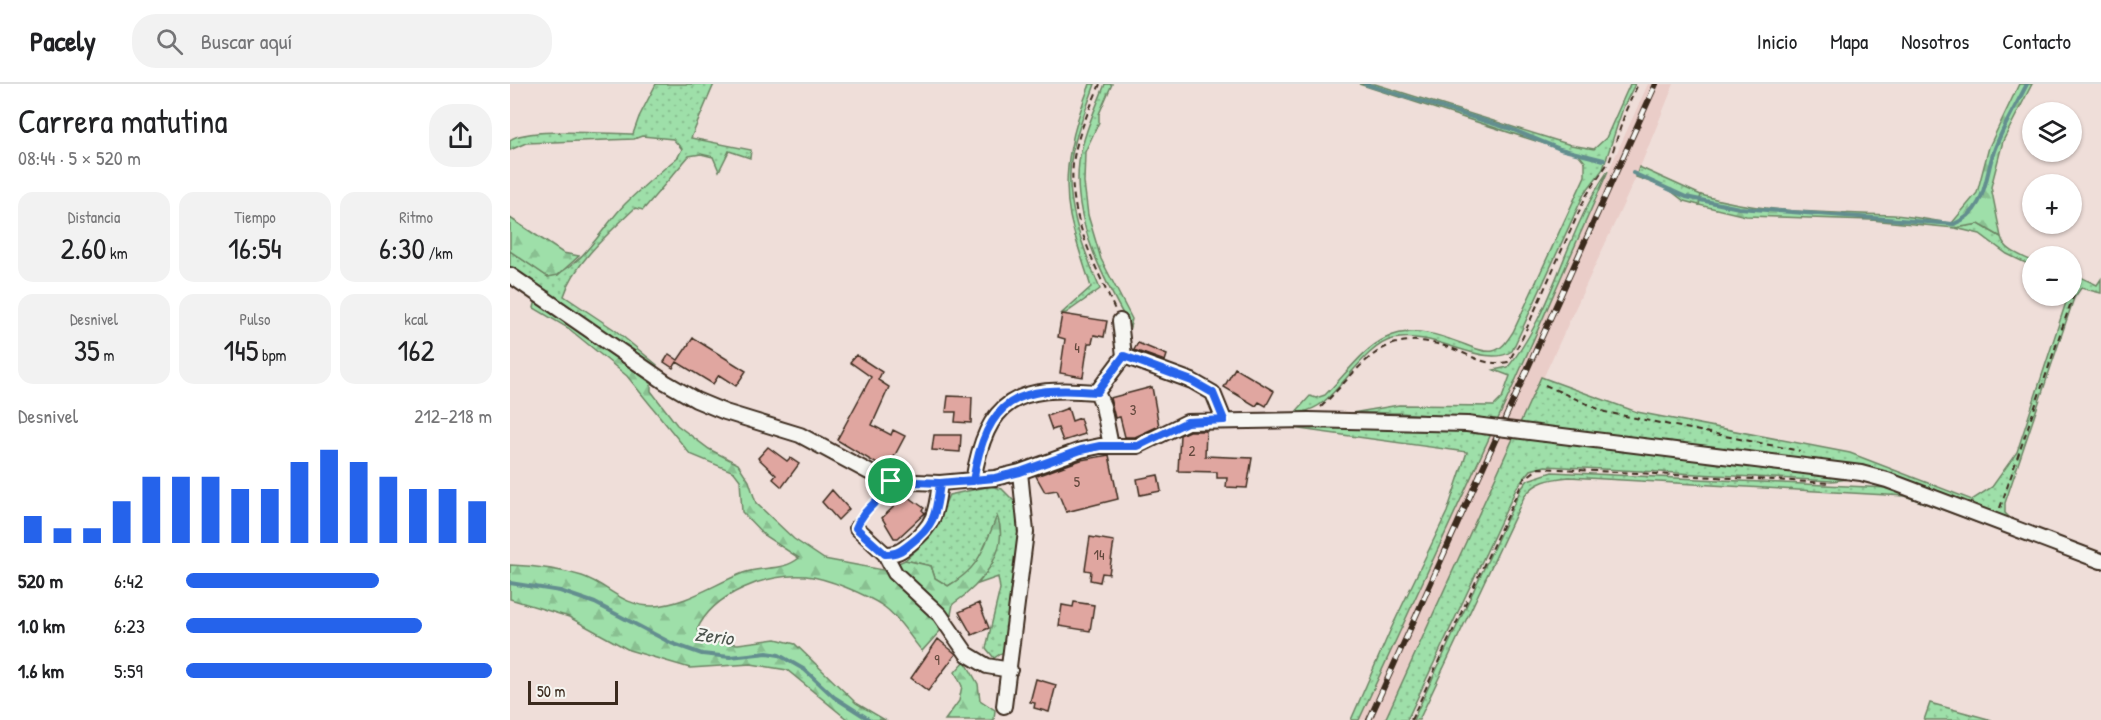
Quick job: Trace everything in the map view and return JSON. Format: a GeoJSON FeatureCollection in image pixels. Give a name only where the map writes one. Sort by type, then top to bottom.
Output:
{"type":"FeatureCollection","features":[{"type":"Feature","properties":{"kind":"street"},"geometry":{"type":"LineString","coordinates":[[510,275],[665,382],[696,400],[724,412],[800,435],[869,472],[891,481],[940,483],[973,481],[1020,472],[1081,450],[1111,446],[1138,446],[1187,422],[1308,420],[1467,424],[1861,473],[1887,480],[2101,561]]}},
{"type":"Feature","properties":{"kind":"street"},"geometry":{"type":"LineString","coordinates":[[1097,392],[1124,356],[1124,338],[1120,321]]}},
{"type":"Feature","properties":{"kind":"street"},"geometry":{"type":"LineString","coordinates":[[1124,356],[1192,381],[1213,393],[1224,420]]}},
{"type":"Feature","properties":{"kind":"street"},"geometry":{"type":"LineString","coordinates":[[973,481],[978,453],[993,420],[1008,402],[1037,391],[1097,392]]}},
{"type":"Feature","properties":{"kind":"street"},"geometry":{"type":"LineString","coordinates":[[1097,392],[1103,406],[1111,446]]}},
{"type":"Feature","properties":{"kind":"street"},"geometry":{"type":"LineString","coordinates":[[1004,706],[1026,532],[1020,472]]}},
{"type":"Feature","properties":{"kind":"street"},"geometry":{"type":"LineString","coordinates":[[885,554],[898,554],[928,531],[936,513],[940,483]]}},
{"type":"Feature","properties":{"kind":"street"},"geometry":{"type":"LineString","coordinates":[[856,528],[885,554],[895,573],[939,615],[967,654],[987,666],[1010,669]]}},
{"type":"Feature","properties":{"kind":"path"},"geometry":{"type":"LineString","coordinates":[[1100,84],[1073,163],[1075,205],[1091,257],[1120,321]]}},
{"type":"Feature","properties":{"kind":"path"},"geometry":{"type":"LineString","coordinates":[[1308,420],[1376,352],[1393,342],[1416,339],[1454,349],[1492,365],[1509,362],[1521,342],[1586,196],[1610,160],[1626,110],[1638,84]]}},
{"type":"Feature","properties":{"kind":"path"},"geometry":{"type":"LineString","coordinates":[[1995,522],[2070,306]]}},
{"type":"Feature","properties":{"kind":"path"},"geometry":{"type":"LineString","coordinates":[[1545,385],[1605,412],[1806,453]]}},
{"type":"Feature","properties":{"kind":"path"},"geometry":{"type":"LineString","coordinates":[[1411,720],[1524,479],[1539,468],[1834,483]]}},
{"type":"Feature","properties":{"kind":"path"},"geometry":{"type":"LineString","coordinates":[[856,528],[861,515],[887,490],[891,481]]}},
{"type":"Feature","properties":{"kind":"shaded area"},"geometry":{"type":"Polygon","coordinates":[[[1648,84],[1674,84],[1636,177],[1385,720],[1359,720],[1648,84]]]}},
{"type":"Feature","properties":{"kind":"green space"},"geometry":{"type":"Polygon","coordinates":[[[656,84],[714,84],[691,138],[751,150],[750,158],[729,151],[719,171],[713,157],[701,154],[689,156],[643,210],[635,208],[594,249],[569,283],[564,296],[615,330],[657,365],[655,369],[510,271],[510,251],[548,277],[560,273],[591,246],[616,213],[678,157],[682,149],[673,139],[642,136],[634,139],[526,143],[510,150],[510,140],[519,136],[550,132],[633,134],[656,84]]]}},
{"type":"Feature","properties":{"kind":"green space"},"geometry":{"type":"Polygon","coordinates":[[[1090,84],[1095,84],[1074,145],[1070,188],[1081,240],[1100,289],[1066,313],[1062,313],[1091,287],[1072,225],[1067,182],[1074,132],[1090,84]]]}},
{"type":"Feature","properties":{"kind":"green space"},"geometry":{"type":"Polygon","coordinates":[[[1105,84],[1112,84],[1099,114],[1099,122],[1085,152],[1084,182],[1088,215],[1101,259],[1132,319],[1130,327],[1100,269],[1080,205],[1079,162],[1083,142],[1105,84]]]}},
{"type":"Feature","properties":{"kind":"green space"},"geometry":{"type":"Polygon","coordinates":[[[1359,84],[1375,84],[1571,145],[1594,149],[1606,138],[1630,84],[1635,84],[1623,108],[1603,169],[1584,194],[1512,351],[1501,356],[1488,356],[1425,339],[1409,337],[1393,339],[1374,349],[1365,357],[1319,405],[1293,415],[1310,396],[1316,398],[1325,395],[1369,349],[1396,334],[1426,333],[1487,351],[1497,350],[1502,346],[1513,332],[1585,176],[1585,162],[1579,155],[1359,84]]]}},
{"type":"Feature","properties":{"kind":"green space"},"geometry":{"type":"Polygon","coordinates":[[[2019,84],[2032,84],[2003,141],[1991,187],[2001,237],[1979,224],[1955,228],[1871,220],[1746,216],[1699,205],[1701,195],[1772,209],[1900,216],[1952,223],[1977,193],[1989,147],[2019,84]]]}},
{"type":"Feature","properties":{"kind":"green space"},"geometry":{"type":"Polygon","coordinates":[[[1639,167],[1701,195],[1699,205],[1684,201],[1667,188],[1636,177],[1639,167]]]}},
{"type":"Feature","properties":{"kind":"green space"},"geometry":{"type":"Polygon","coordinates":[[[1608,171],[1509,395],[1359,720],[1351,720],[1390,631],[1447,512],[1467,452],[1292,428],[1402,428],[1472,432],[1474,419],[1401,413],[1352,413],[1399,405],[1494,406],[1502,398],[1510,376],[1494,370],[1508,367],[1537,322],[1581,219],[1608,171]]]}},
{"type":"Feature","properties":{"kind":"green space"},"geometry":{"type":"Polygon","coordinates":[[[510,218],[563,253],[579,256],[558,275],[548,277],[510,251],[510,218]]]}},
{"type":"Feature","properties":{"kind":"green space"},"geometry":{"type":"Polygon","coordinates":[[[1979,224],[2001,237],[2009,249],[2022,256],[2022,261],[2007,254],[1980,234],[1955,228],[1979,224]]]}},
{"type":"Feature","properties":{"kind":"green space"},"geometry":{"type":"Polygon","coordinates":[[[2082,278],[2097,285],[2101,279],[2101,293],[2082,288],[2082,278]]]}},
{"type":"Feature","properties":{"kind":"green space"},"geometry":{"type":"Polygon","coordinates":[[[536,300],[651,383],[651,391],[677,425],[709,449],[738,464],[749,481],[756,503],[794,539],[824,559],[883,570],[905,560],[931,566],[935,578],[948,586],[968,572],[980,556],[997,516],[1000,542],[990,566],[973,588],[953,604],[950,620],[922,651],[899,621],[883,606],[846,587],[806,576],[775,578],[743,588],[715,606],[697,630],[710,642],[738,644],[776,639],[795,644],[856,703],[885,720],[848,720],[787,670],[751,664],[690,668],[629,650],[569,617],[510,599],[510,565],[546,568],[582,576],[632,603],[653,606],[676,602],[743,573],[779,567],[799,558],[765,536],[742,512],[740,480],[734,472],[690,454],[627,376],[568,328],[534,308],[536,300]]]}},
{"type":"Feature","properties":{"kind":"green space"},"geometry":{"type":"Polygon","coordinates":[[[2065,306],[2071,306],[2005,503],[2005,513],[2011,519],[2101,553],[2101,557],[1864,467],[1543,427],[1538,440],[1849,479],[1832,481],[1545,466],[1531,470],[1517,487],[1407,720],[1385,720],[1541,377],[1637,412],[1850,453],[1972,500],[1992,487],[2017,452],[2065,306]]]}},
{"type":"Feature","properties":{"kind":"green space"},"geometry":{"type":"Polygon","coordinates":[[[1552,472],[1889,488],[2101,565],[2101,568],[1905,496],[1569,477],[1549,480],[1533,487],[1524,497],[1419,720],[1413,720],[1521,489],[1528,480],[1552,472]]]}},
{"type":"Feature","properties":{"kind":"green space"},"geometry":{"type":"Polygon","coordinates":[[[991,486],[1002,489],[1016,503],[1018,521],[1013,596],[1003,652],[994,658],[986,648],[1000,589],[998,577],[978,584],[993,562],[997,517],[984,552],[967,575],[948,586],[935,578],[931,566],[905,560],[929,538],[949,495],[991,486]]]}},
{"type":"Feature","properties":{"kind":"green space"},"geometry":{"type":"Polygon","coordinates":[[[965,661],[978,684],[980,700],[995,710],[994,720],[945,720],[959,701],[962,686],[955,672],[965,661]]]}},
{"type":"Feature","properties":{"kind":"green space"},"geometry":{"type":"Polygon","coordinates":[[[1930,703],[1992,720],[1924,720],[1930,703]]]}},
{"type":"Feature","properties":{"kind":"building"},"geometry":{"type":"Polygon","coordinates":[[[1062,314],[1107,321],[1104,337],[1094,335],[1092,343],[1088,343],[1083,377],[1060,373],[1065,339],[1058,337],[1062,314]]]}},
{"type":"Feature","properties":{"kind":"building"},"geometry":{"type":"Polygon","coordinates":[[[693,338],[746,371],[736,386],[719,375],[713,384],[677,362],[673,368],[664,362],[669,354],[678,360],[693,338]]]}},
{"type":"Feature","properties":{"kind":"building"},"geometry":{"type":"Polygon","coordinates":[[[1138,343],[1167,355],[1165,361],[1134,350],[1138,343]]]}},
{"type":"Feature","properties":{"kind":"building"},"geometry":{"type":"Polygon","coordinates":[[[856,355],[882,372],[878,380],[889,387],[872,425],[891,435],[893,430],[905,436],[887,470],[837,440],[871,377],[850,362],[856,355]]]}},
{"type":"Feature","properties":{"kind":"building"},"geometry":{"type":"Polygon","coordinates":[[[1235,368],[1274,391],[1266,406],[1259,402],[1256,406],[1224,387],[1235,368]]]}},
{"type":"Feature","properties":{"kind":"building"},"geometry":{"type":"Polygon","coordinates":[[[1152,387],[1159,426],[1135,437],[1125,437],[1120,417],[1115,418],[1110,398],[1152,387]]]}},
{"type":"Feature","properties":{"kind":"building"},"geometry":{"type":"Polygon","coordinates":[[[948,396],[972,397],[971,423],[955,422],[956,412],[946,412],[948,396]]]}},
{"type":"Feature","properties":{"kind":"building"},"geometry":{"type":"Polygon","coordinates":[[[1068,408],[1072,421],[1080,418],[1085,434],[1063,441],[1058,428],[1052,430],[1047,416],[1068,408]]]}},
{"type":"Feature","properties":{"kind":"building"},"geometry":{"type":"Polygon","coordinates":[[[1189,431],[1206,431],[1205,456],[1252,458],[1247,488],[1226,487],[1227,478],[1217,478],[1217,472],[1178,471],[1180,435],[1189,431]]]}},
{"type":"Feature","properties":{"kind":"building"},"geometry":{"type":"Polygon","coordinates":[[[934,435],[961,435],[960,452],[932,450],[934,435]]]}},
{"type":"Feature","properties":{"kind":"building"},"geometry":{"type":"Polygon","coordinates":[[[768,447],[787,461],[790,458],[799,464],[782,487],[773,479],[776,475],[758,458],[768,447]]]}},
{"type":"Feature","properties":{"kind":"building"},"geometry":{"type":"Polygon","coordinates":[[[1109,455],[1118,499],[1066,512],[1057,490],[1045,492],[1036,476],[1081,460],[1109,455]]]}},
{"type":"Feature","properties":{"kind":"building"},"geometry":{"type":"Polygon","coordinates":[[[1158,475],[1161,491],[1140,495],[1137,479],[1158,475]]]}},
{"type":"Feature","properties":{"kind":"building"},"geometry":{"type":"Polygon","coordinates":[[[832,490],[849,509],[838,520],[822,502],[832,490]]]}},
{"type":"Feature","properties":{"kind":"building"},"geometry":{"type":"Polygon","coordinates":[[[906,495],[924,508],[922,510],[925,513],[898,538],[894,538],[882,518],[906,495]]]}},
{"type":"Feature","properties":{"kind":"building"},"geometry":{"type":"Polygon","coordinates":[[[1090,537],[1114,541],[1109,574],[1102,573],[1100,582],[1090,580],[1091,571],[1085,570],[1090,537]]]}},
{"type":"Feature","properties":{"kind":"building"},"geometry":{"type":"Polygon","coordinates":[[[1074,602],[1094,605],[1090,631],[1059,626],[1062,605],[1073,607],[1074,602]]]}},
{"type":"Feature","properties":{"kind":"building"},"geometry":{"type":"Polygon","coordinates":[[[979,603],[989,628],[972,635],[959,612],[979,603]]]}},
{"type":"Feature","properties":{"kind":"building"},"geometry":{"type":"Polygon","coordinates":[[[938,639],[956,654],[928,691],[911,678],[938,639]]]}},
{"type":"Feature","properties":{"kind":"building"},"geometry":{"type":"Polygon","coordinates":[[[1036,679],[1056,685],[1049,712],[1034,708],[1035,703],[1030,702],[1036,679]]]}},
{"type":"Feature","properties":{"kind":"waterway"},"geometry":{"type":"LineString","coordinates":[[1365,84],[1511,129],[1560,149],[1604,160]]}},
{"type":"Feature","properties":{"kind":"waterway"},"geometry":{"type":"LineString","coordinates":[[1633,173],[1686,197],[1739,208],[1954,224],[1965,218],[1979,203],[1997,142],[2027,84]]}},
{"type":"Feature","properties":{"kind":"waterway","name":"Zerio"},"geometry":{"type":"LineString","coordinates":[[510,583],[560,591],[595,603],[671,643],[702,654],[730,657],[767,653],[779,655],[805,670],[834,697],[870,720]]}},
{"type":"Feature","properties":{"kind":"railway"},"geometry":{"type":"LineString","coordinates":[[1369,720],[1656,84]]}},
{"type":"Feature","properties":{"kind":"route"},"geometry":{"type":"LineString","coordinates":[[891,481],[887,490],[861,515],[856,528],[885,554],[898,554],[928,531],[936,513],[940,483],[973,481],[978,453],[993,420],[1008,402],[1037,391],[1097,392],[1124,356],[1192,381],[1213,393],[1224,420],[1187,422],[1138,446],[1130,448],[1100,446],[1081,450],[1020,472],[995,478],[973,481],[940,483],[891,481]]}}]}
